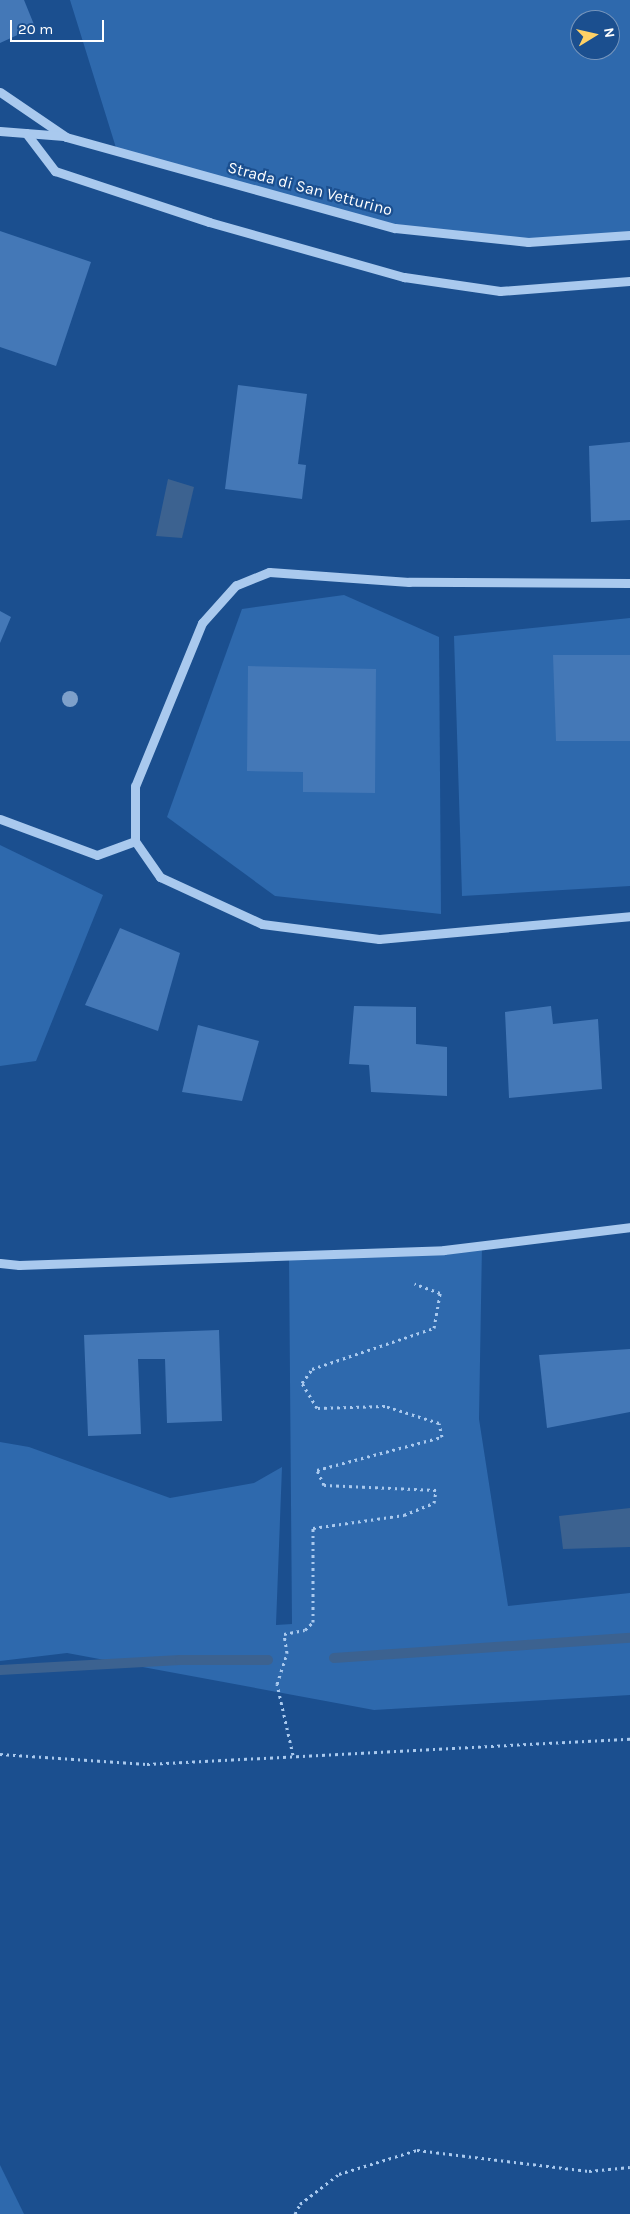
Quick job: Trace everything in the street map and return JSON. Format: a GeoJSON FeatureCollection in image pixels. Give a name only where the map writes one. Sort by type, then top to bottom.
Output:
{"type":"FeatureCollection","features":[{"type":"Feature","properties":{"kind":"street","name":"Strada di San Vetturino"},"geometry":{"type":"LineString","coordinates":[[0,92],[66,136],[395,228],[528,242],[630,235]]}},
{"type":"Feature","properties":{"kind":"street"},"geometry":{"type":"LineString","coordinates":[[0,131],[66,136]]}},
{"type":"Feature","properties":{"kind":"street"},"geometry":{"type":"LineString","coordinates":[[26,133],[55,171],[209,222],[404,277],[500,291],[630,281]]}},
{"type":"Feature","properties":{"kind":"street"},"geometry":{"type":"LineString","coordinates":[[630,583],[409,582],[269,572],[236,585],[202,623],[135,786],[135,841],[160,877],[262,924],[379,939],[630,916]]}},
{"type":"Feature","properties":{"kind":"street"},"geometry":{"type":"LineString","coordinates":[[0,819],[97,855],[135,841]]}},
{"type":"Feature","properties":{"kind":"street"},"geometry":{"type":"LineString","coordinates":[[0,1263],[29,1265],[444,1250],[630,1227]]}},
{"type":"Feature","properties":{"kind":"path"},"geometry":{"type":"LineString","coordinates":[[293,1755],[277,1684],[286,1653],[284,1634],[305,1630],[313,1622],[313,1528],[404,1515],[434,1503],[436,1490],[324,1485],[317,1470],[442,1437],[439,1423],[385,1406],[317,1408],[302,1383],[312,1369],[434,1328],[440,1293],[415,1284]]}},
{"type":"Feature","properties":{"kind":"path"},"geometry":{"type":"LineString","coordinates":[[0,1754],[147,1764],[630,1739]]}},
{"type":"Feature","properties":{"kind":"path"},"geometry":{"type":"LineString","coordinates":[[295,2214],[300,2204],[339,2174],[416,2150],[589,2171],[630,2167]]}},
{"type":"Feature","properties":{"kind":"shaded area"},"geometry":{"type":"Polygon","coordinates":[[[70,0],[630,0],[630,235],[528,242],[395,228],[117,151],[70,0]]]}},
{"type":"Feature","properties":{"kind":"shaded area"},"geometry":{"type":"Polygon","coordinates":[[[168,479],[194,487],[182,538],[156,536],[168,479]]]}},
{"type":"Feature","properties":{"kind":"shaded area"},"geometry":{"type":"Polygon","coordinates":[[[344,595],[439,637],[441,914],[275,896],[167,817],[242,609],[344,595]]]}},
{"type":"Feature","properties":{"kind":"shaded area"},"geometry":{"type":"Polygon","coordinates":[[[630,618],[630,886],[462,896],[454,636],[630,618]]]}},
{"type":"Feature","properties":{"kind":"shaded area"},"geometry":{"type":"Polygon","coordinates":[[[0,845],[103,895],[36,1061],[0,1066],[0,845]]]}},
{"type":"Feature","properties":{"kind":"shaded area"},"geometry":{"type":"Polygon","coordinates":[[[482,1245],[479,1419],[508,1606],[630,1593],[630,1695],[374,1710],[67,1653],[0,1661],[0,1442],[29,1447],[170,1498],[254,1483],[282,1467],[276,1625],[292,1624],[289,1256],[482,1245]]]}},
{"type":"Feature","properties":{"kind":"shaded area"},"geometry":{"type":"Polygon","coordinates":[[[630,1508],[630,1547],[563,1549],[559,1516],[630,1508]]]}},
{"type":"Feature","properties":{"kind":"shaded area"},"geometry":{"type":"Polygon","coordinates":[[[0,2165],[24,2214],[0,2214],[0,2165]]]}},
{"type":"Feature","properties":{"kind":"building"},"geometry":{"type":"Polygon","coordinates":[[[0,0],[24,0],[35,27],[0,43],[0,0]]]}},
{"type":"Feature","properties":{"kind":"building"},"geometry":{"type":"Polygon","coordinates":[[[0,231],[91,262],[56,366],[0,347],[0,231]]]}},
{"type":"Feature","properties":{"kind":"building"},"geometry":{"type":"Polygon","coordinates":[[[238,385],[307,394],[298,464],[306,465],[302,499],[225,489],[238,385]]]}},
{"type":"Feature","properties":{"kind":"building"},"geometry":{"type":"Polygon","coordinates":[[[630,442],[630,520],[591,522],[589,446],[630,442]]]}},
{"type":"Feature","properties":{"kind":"building"},"geometry":{"type":"Polygon","coordinates":[[[0,611],[11,617],[0,643],[0,611]]]}},
{"type":"Feature","properties":{"kind":"building"},"geometry":{"type":"Polygon","coordinates":[[[553,655],[630,655],[630,741],[556,741],[553,655]]]}},
{"type":"Feature","properties":{"kind":"building"},"geometry":{"type":"Polygon","coordinates":[[[248,666],[376,669],[375,793],[303,792],[303,772],[247,771],[248,666]]]}},
{"type":"Feature","properties":{"kind":"building"},"geometry":{"type":"Polygon","coordinates":[[[120,928],[180,953],[158,1031],[85,1005],[120,928]]]}},
{"type":"Feature","properties":{"kind":"building"},"geometry":{"type":"Polygon","coordinates":[[[354,1006],[416,1007],[416,1044],[447,1047],[447,1096],[371,1092],[369,1065],[349,1064],[354,1006]]]}},
{"type":"Feature","properties":{"kind":"building"},"geometry":{"type":"Polygon","coordinates":[[[551,1006],[553,1024],[598,1019],[602,1089],[509,1098],[505,1012],[551,1006]]]}},
{"type":"Feature","properties":{"kind":"building"},"geometry":{"type":"Polygon","coordinates":[[[198,1025],[259,1041],[242,1101],[182,1092],[198,1025]]]}},
{"type":"Feature","properties":{"kind":"building"},"geometry":{"type":"Polygon","coordinates":[[[219,1330],[222,1421],[167,1423],[165,1359],[138,1359],[141,1434],[88,1436],[84,1335],[219,1330]]]}},
{"type":"Feature","properties":{"kind":"building"},"geometry":{"type":"Polygon","coordinates":[[[630,1349],[630,1412],[547,1428],[539,1355],[630,1349]]]}},
{"type":"Feature","properties":{"kind":"waterway"},"geometry":{"type":"LineString","coordinates":[[334,1658],[630,1638]]}},
{"type":"Feature","properties":{"kind":"waterway"},"geometry":{"type":"LineString","coordinates":[[0,1670],[180,1660],[268,1660]]}}]}
